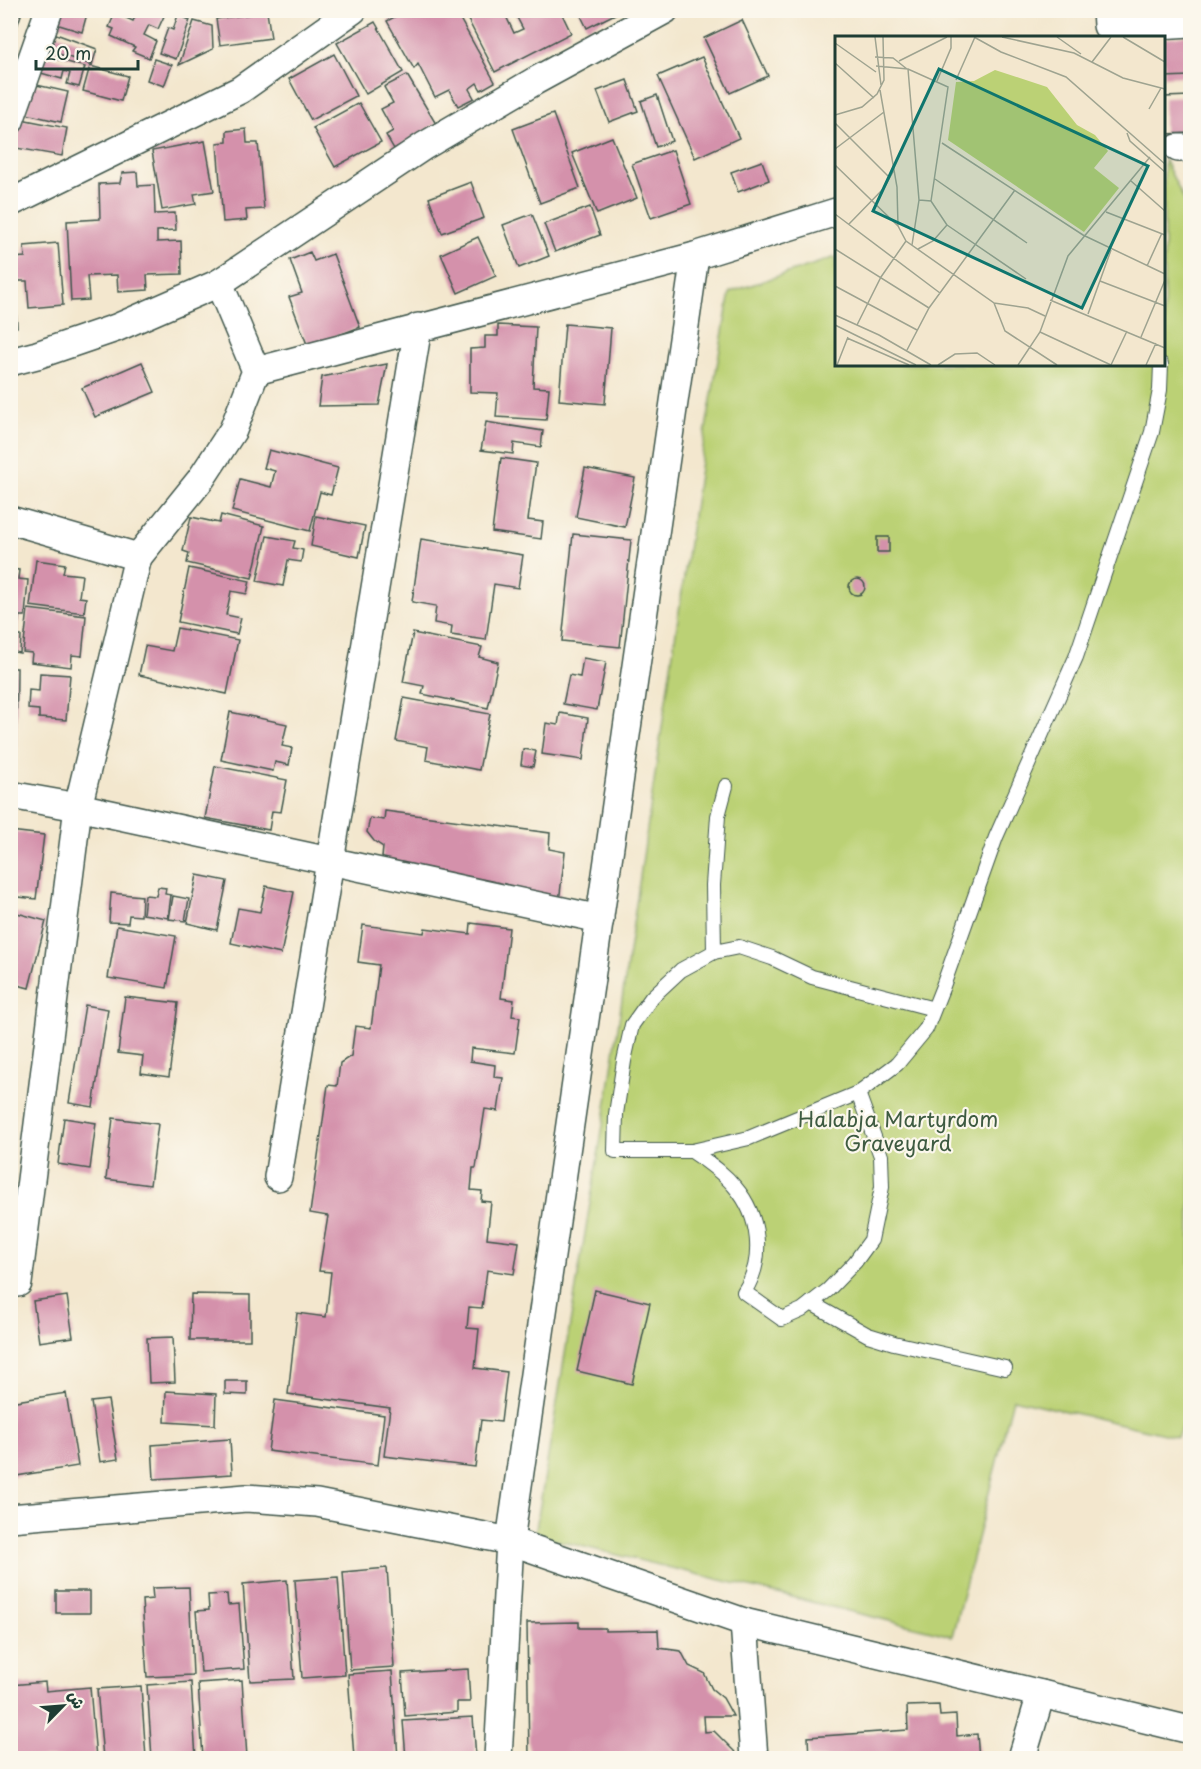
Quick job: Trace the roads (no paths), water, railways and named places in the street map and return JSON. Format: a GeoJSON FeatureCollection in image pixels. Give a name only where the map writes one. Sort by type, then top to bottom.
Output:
{"type":"FeatureCollection","features":[{"type":"Feature","properties":{"kind":"street"},"geometry":{"type":"LineString","coordinates":[[10,121],[49,10]]}},
{"type":"Feature","properties":{"kind":"street"},"geometry":{"type":"LineString","coordinates":[[10,362],[116,328],[219,283],[423,146],[665,10]]}},
{"type":"Feature","properties":{"kind":"street"},"geometry":{"type":"LineString","coordinates":[[10,203],[240,90],[349,11]]}},
{"type":"Feature","properties":{"kind":"street"},"geometry":{"type":"LineString","coordinates":[[1110,24],[1191,21]]}},
{"type":"Feature","properties":{"kind":"street"},"geometry":{"type":"LineString","coordinates":[[256,371],[695,256],[835,213]]}},
{"type":"Feature","properties":{"kind":"street"},"geometry":{"type":"LineString","coordinates":[[498,1758],[510,1541],[695,256]]}},
{"type":"Feature","properties":{"kind":"street"},"geometry":{"type":"LineString","coordinates":[[18,1283],[78,807],[138,557],[201,479],[233,430],[256,371],[219,283]]}},
{"type":"Feature","properties":{"kind":"street"},"geometry":{"type":"LineString","coordinates":[[278,1177],[418,327]]}},
{"type":"Feature","properties":{"kind":"street"},"geometry":{"type":"LineString","coordinates":[[10,520],[138,557]]}},
{"type":"Feature","properties":{"kind":"street"},"geometry":{"type":"LineString","coordinates":[[10,795],[78,807],[600,919]]}},
{"type":"Feature","properties":{"kind":"street"},"geometry":{"type":"LineString","coordinates":[[10,1518],[246,1498],[317,1503],[510,1541],[744,1622],[1191,1730]]}},
{"type":"Feature","properties":{"kind":"street"},"geometry":{"type":"LineString","coordinates":[[744,1622],[754,1758]]}},
{"type":"Feature","properties":{"kind":"street"},"geometry":{"type":"LineString","coordinates":[[1022,1758],[1041,1694]]}},
{"type":"Feature","properties":{"kind":"lane"},"geometry":{"type":"LineString","coordinates":[[934,1009],[812,977],[772,958],[739,947],[714,952],[681,970],[652,997],[633,1025],[624,1061],[616,1114],[615,1151],[692,1151],[749,1138],[858,1093],[897,1064],[926,1029],[934,1009],[996,837],[1076,657],[1152,432],[1160,390],[1161,366]]}},
{"type":"Feature","properties":{"kind":"lane"},"geometry":{"type":"LineString","coordinates":[[714,952],[714,885],[718,816],[726,786]]}},
{"type":"Feature","properties":{"kind":"lane"},"geometry":{"type":"LineString","coordinates":[[692,1151],[717,1169],[736,1188],[751,1213],[758,1241],[753,1278],[744,1292],[782,1319],[802,1310],[828,1290],[855,1262],[871,1240],[882,1187],[881,1156],[858,1093]]}},
{"type":"Feature","properties":{"kind":"lane"},"geometry":{"type":"LineString","coordinates":[[811,1303],[868,1335],[1005,1368]]}},
{"type":"Feature","properties":{"kind":"park label","name":"Halabja Martyrdom Graveyard"},"geometry":{"type":"Point","coordinates":[898,1130]}}]}
